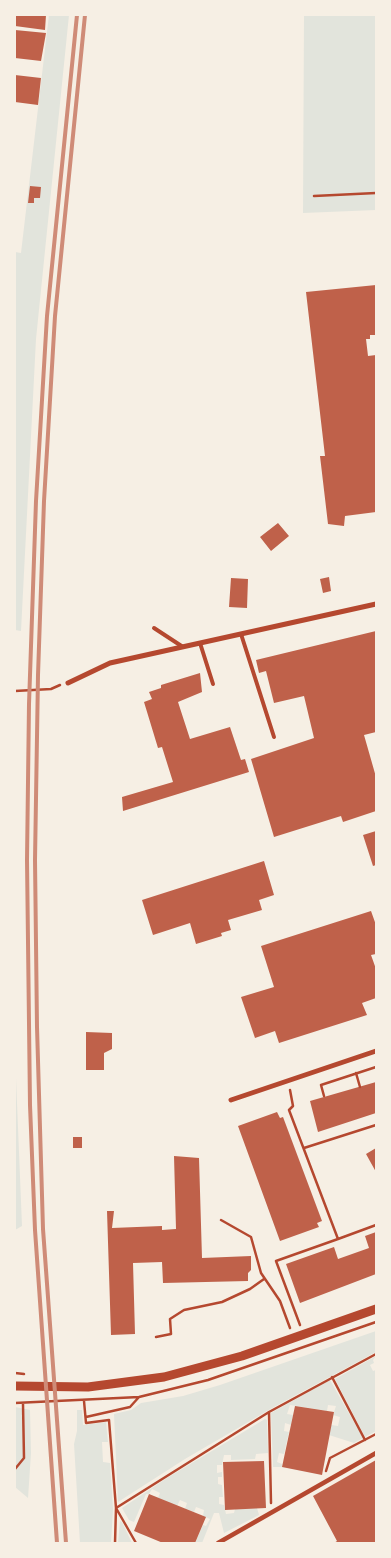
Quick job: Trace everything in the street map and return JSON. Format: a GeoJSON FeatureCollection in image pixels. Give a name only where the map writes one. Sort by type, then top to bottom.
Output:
{"type":"FeatureCollection","features":[{"type":"Feature","properties":{"kind":"street"},"geometry":{"type":"LineString","coordinates":[[68,683],[106,664],[376,604]]}},
{"type":"Feature","properties":{"kind":"street"},"geometry":{"type":"LineString","coordinates":[[231,1100],[376,1051]]}},
{"type":"Feature","properties":{"kind":"street"},"geometry":{"type":"LineString","coordinates":[[15,1386],[88,1387],[164,1378],[242,1356],[376,1309]]}},
{"type":"Feature","properties":{"kind":"street"},"geometry":{"type":"LineString","coordinates":[[218,1543],[271,1511],[376,1453]]}},
{"type":"Feature","properties":{"kind":"lane"},"geometry":{"type":"LineString","coordinates":[[154,628],[183,647]]}},
{"type":"Feature","properties":{"kind":"lane"},"geometry":{"type":"LineString","coordinates":[[241,634],[274,737]]}},
{"type":"Feature","properties":{"kind":"lane"},"geometry":{"type":"LineString","coordinates":[[200,643],[213,684]]}},
{"type":"Feature","properties":{"kind":"path"},"geometry":{"type":"LineString","coordinates":[[314,196],[376,193]]}},
{"type":"Feature","properties":{"kind":"path"},"geometry":{"type":"LineString","coordinates":[[15,691],[51,688],[68,683]]}},
{"type":"Feature","properties":{"kind":"path"},"geometry":{"type":"LineString","coordinates":[[324,1096],[321,1085],[376,1067]]}},
{"type":"Feature","properties":{"kind":"path"},"geometry":{"type":"LineString","coordinates":[[356,1073],[360,1087]]}},
{"type":"Feature","properties":{"kind":"path"},"geometry":{"type":"LineString","coordinates":[[288,1081],[293,1106],[289,1110],[338,1239]]}},
{"type":"Feature","properties":{"kind":"path"},"geometry":{"type":"LineString","coordinates":[[304,1148],[376,1124]]}},
{"type":"Feature","properties":{"kind":"path"},"geometry":{"type":"LineString","coordinates":[[221,1220],[251,1237],[264,1279],[280,1301],[290,1328]]}},
{"type":"Feature","properties":{"kind":"path"},"geometry":{"type":"LineString","coordinates":[[300,1324],[276,1261],[376,1225]]}},
{"type":"Feature","properties":{"kind":"path"},"geometry":{"type":"LineString","coordinates":[[156,1337],[171,1334],[170,1319],[184,1310],[222,1302],[250,1289],[264,1279]]}},
{"type":"Feature","properties":{"kind":"path"},"geometry":{"type":"LineString","coordinates":[[282,1331],[309,1322]]}},
{"type":"Feature","properties":{"kind":"path"},"geometry":{"type":"LineString","coordinates":[[116,1508],[269,1412],[376,1354]]}},
{"type":"Feature","properties":{"kind":"path"},"geometry":{"type":"LineString","coordinates":[[15,1373],[25,1374]]}},
{"type":"Feature","properties":{"kind":"path"},"geometry":{"type":"LineString","coordinates":[[332,1378],[365,1440]]}},
{"type":"Feature","properties":{"kind":"path"},"geometry":{"type":"LineString","coordinates":[[86,1417],[130,1407],[139,1397]]}},
{"type":"Feature","properties":{"kind":"path"},"geometry":{"type":"LineString","coordinates":[[84,1401],[86,1423],[109,1420],[116,1508],[115,1543]]}},
{"type":"Feature","properties":{"kind":"path"},"geometry":{"type":"LineString","coordinates":[[15,1469],[24,1458],[23,1404]]}},
{"type":"Feature","properties":{"kind":"path"},"geometry":{"type":"LineString","coordinates":[[269,1412],[271,1511]]}},
{"type":"Feature","properties":{"kind":"path"},"geometry":{"type":"LineString","coordinates":[[323,1482],[330,1458],[376,1434]]}},
{"type":"Feature","properties":{"kind":"path"},"geometry":{"type":"LineString","coordinates":[[116,1508],[136,1543]]}},
{"type":"Feature","properties":{"kind":"shaded area"},"geometry":{"type":"Polygon","coordinates":[[[49,15],[69,15],[36,339],[21,631],[15,630],[15,252],[21,253],[49,15]]]}},
{"type":"Feature","properties":{"kind":"shaded area"},"geometry":{"type":"Polygon","coordinates":[[[304,15],[376,15],[376,210],[303,213],[304,15]]]}},
{"type":"Feature","properties":{"kind":"shaded area"},"geometry":{"type":"Polygon","coordinates":[[[15,1054],[22,1226],[15,1230],[15,1054]]]}},
{"type":"Feature","properties":{"kind":"shaded area"},"geometry":{"type":"Polygon","coordinates":[[[376,1331],[376,1352],[274,1407],[185,1459],[118,1502],[114,1414],[131,1410],[141,1403],[183,1396],[220,1385],[376,1331]]]}},
{"type":"Feature","properties":{"kind":"shaded area"},"geometry":{"type":"Polygon","coordinates":[[[376,1356],[373,1360],[374,1363],[370,1365],[373,1371],[376,1370],[376,1431],[365,1437],[335,1379],[376,1356]]]}},
{"type":"Feature","properties":{"kind":"shaded area"},"geometry":{"type":"Polygon","coordinates":[[[330,1380],[363,1438],[354,1443],[329,1435],[331,1425],[338,1426],[340,1417],[333,1415],[336,1406],[328,1405],[327,1411],[290,1405],[287,1414],[293,1415],[291,1425],[285,1423],[284,1431],[289,1432],[284,1454],[279,1453],[277,1462],[282,1464],[282,1467],[273,1467],[271,1413],[330,1380]]]}},
{"type":"Feature","properties":{"kind":"shaded area"},"geometry":{"type":"Polygon","coordinates":[[[15,1407],[30,1410],[31,1453],[28,1498],[15,1487],[15,1407]]]}},
{"type":"Feature","properties":{"kind":"shaded area"},"geometry":{"type":"Polygon","coordinates":[[[77,1410],[82,1410],[83,1425],[106,1422],[108,1442],[102,1442],[103,1462],[110,1463],[113,1509],[111,1543],[80,1543],[74,1444],[77,1431],[77,1410]]]}},
{"type":"Feature","properties":{"kind":"shaded area"},"geometry":{"type":"Polygon","coordinates":[[[265,1419],[267,1420],[268,1453],[256,1454],[255,1459],[231,1460],[231,1455],[224,1455],[222,1465],[217,1465],[217,1473],[222,1472],[222,1477],[218,1477],[218,1484],[222,1485],[223,1497],[219,1497],[219,1504],[224,1505],[226,1514],[234,1513],[235,1509],[257,1508],[259,1515],[224,1533],[219,1513],[214,1513],[202,1543],[195,1543],[203,1525],[206,1526],[210,1519],[203,1516],[204,1510],[196,1507],[194,1512],[185,1509],[187,1503],[180,1500],[177,1506],[158,1498],[160,1493],[152,1489],[149,1494],[146,1494],[134,1522],[129,1520],[122,1508],[167,1478],[265,1419]]]}},
{"type":"Feature","properties":{"kind":"shaded area"},"geometry":{"type":"Polygon","coordinates":[[[120,1521],[122,1522],[132,1543],[118,1543],[120,1521]]]}},
{"type":"Feature","properties":{"kind":"building"},"geometry":{"type":"Polygon","coordinates":[[[15,15],[46,15],[45,30],[15,26],[15,15]]]}},
{"type":"Feature","properties":{"kind":"building"},"geometry":{"type":"Polygon","coordinates":[[[15,30],[46,33],[41,61],[15,58],[15,30]]]}},
{"type":"Feature","properties":{"kind":"building"},"geometry":{"type":"Polygon","coordinates":[[[15,75],[41,78],[38,105],[15,102],[15,75]]]}},
{"type":"Feature","properties":{"kind":"building"},"geometry":{"type":"Polygon","coordinates":[[[30,186],[41,187],[40,198],[34,198],[34,203],[28,203],[30,186]]]}},
{"type":"Feature","properties":{"kind":"building"},"geometry":{"type":"Polygon","coordinates":[[[376,285],[376,335],[370,335],[370,339],[366,339],[368,356],[376,355],[376,512],[345,516],[344,526],[328,524],[320,456],[325,456],[306,292],[376,285]]]}},
{"type":"Feature","properties":{"kind":"building"},"geometry":{"type":"Polygon","coordinates":[[[278,523],[289,536],[271,551],[260,537],[278,523]]]}},
{"type":"Feature","properties":{"kind":"building"},"geometry":{"type":"Polygon","coordinates":[[[329,577],[331,591],[323,593],[320,579],[329,577]]]}},
{"type":"Feature","properties":{"kind":"building"},"geometry":{"type":"Polygon","coordinates":[[[231,578],[248,579],[247,608],[229,607],[231,578]]]}},
{"type":"Feature","properties":{"kind":"building"},"geometry":{"type":"Polygon","coordinates":[[[376,631],[376,732],[364,735],[376,777],[376,811],[343,822],[341,816],[274,837],[251,759],[314,738],[304,696],[274,703],[266,671],[259,673],[256,660],[376,631]]]}},
{"type":"Feature","properties":{"kind":"building"},"geometry":{"type":"Polygon","coordinates":[[[200,673],[202,692],[178,702],[190,739],[230,727],[241,760],[245,759],[249,772],[123,811],[122,797],[173,782],[162,747],[158,748],[144,702],[152,699],[149,692],[161,688],[161,685],[200,673]]]}},
{"type":"Feature","properties":{"kind":"building"},"geometry":{"type":"Polygon","coordinates":[[[376,831],[376,865],[373,866],[363,835],[376,831]]]}},
{"type":"Feature","properties":{"kind":"building"},"geometry":{"type":"Polygon","coordinates":[[[264,861],[274,895],[259,900],[262,910],[228,920],[231,930],[221,933],[222,936],[196,944],[190,923],[153,935],[142,900],[264,861]]]}},
{"type":"Feature","properties":{"kind":"building"},"geometry":{"type":"Polygon","coordinates":[[[371,911],[376,925],[376,954],[371,955],[376,969],[376,998],[362,1003],[367,1015],[279,1043],[275,1031],[255,1038],[241,997],[274,987],[261,946],[371,911]]]}},
{"type":"Feature","properties":{"kind":"building"},"geometry":{"type":"Polygon","coordinates":[[[86,1032],[112,1033],[112,1049],[104,1053],[104,1070],[86,1070],[86,1032]]]}},
{"type":"Feature","properties":{"kind":"building"},"geometry":{"type":"Polygon","coordinates":[[[376,1082],[376,1113],[318,1132],[310,1101],[376,1082]]]}},
{"type":"Feature","properties":{"kind":"building"},"geometry":{"type":"Polygon","coordinates":[[[277,1112],[280,1118],[283,1117],[322,1221],[317,1223],[319,1227],[280,1241],[238,1126],[277,1112]]]}},
{"type":"Feature","properties":{"kind":"building"},"geometry":{"type":"Polygon","coordinates":[[[73,1137],[82,1137],[82,1148],[73,1148],[73,1137]]]}},
{"type":"Feature","properties":{"kind":"building"},"geometry":{"type":"Polygon","coordinates":[[[376,1148],[376,1172],[366,1154],[376,1148]]]}},
{"type":"Feature","properties":{"kind":"building"},"geometry":{"type":"Polygon","coordinates":[[[174,1156],[199,1158],[202,1258],[251,1256],[251,1270],[248,1273],[248,1281],[163,1283],[162,1262],[133,1263],[135,1334],[111,1335],[107,1211],[114,1211],[112,1228],[162,1226],[162,1230],[176,1229],[174,1156]]]}},
{"type":"Feature","properties":{"kind":"building"},"geometry":{"type":"Polygon","coordinates":[[[376,1232],[376,1274],[300,1303],[286,1264],[334,1247],[338,1259],[369,1248],[365,1236],[376,1232]]]}},
{"type":"Feature","properties":{"kind":"building"},"geometry":{"type":"Polygon","coordinates":[[[295,1406],[334,1412],[322,1475],[282,1467],[295,1406]]]}},
{"type":"Feature","properties":{"kind":"building"},"geometry":{"type":"Polygon","coordinates":[[[376,1460],[376,1543],[334,1543],[337,1541],[313,1496],[376,1460]]]}},
{"type":"Feature","properties":{"kind":"building"},"geometry":{"type":"Polygon","coordinates":[[[264,1461],[266,1508],[225,1510],[223,1462],[264,1461]]]}},
{"type":"Feature","properties":{"kind":"building"},"geometry":{"type":"Polygon","coordinates":[[[149,1494],[206,1517],[195,1543],[163,1543],[134,1531],[149,1494]]]}},
{"type":"Feature","properties":{"kind":"railway"},"geometry":{"type":"LineString","coordinates":[[57,1543],[35,1230],[30,1105],[27,860],[29,704],[36,501],[47,316],[77,15]]}},
{"type":"Feature","properties":{"kind":"railway"},"geometry":{"type":"LineString","coordinates":[[66,1543],[43,1229],[37,1027],[35,860],[38,675],[44,501],[55,316],[85,15]]}}]}
